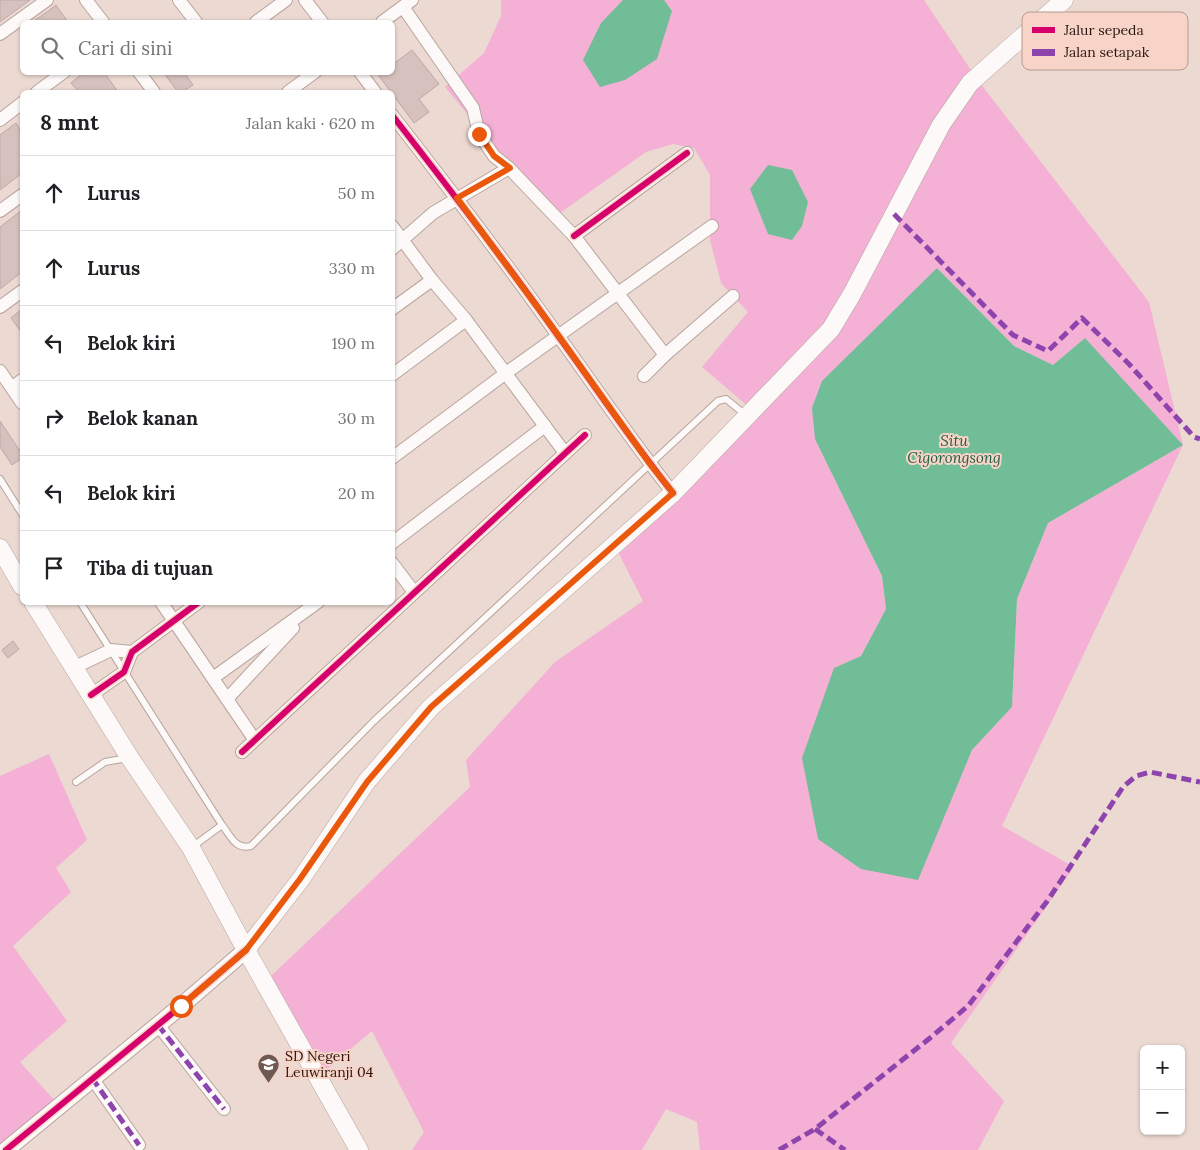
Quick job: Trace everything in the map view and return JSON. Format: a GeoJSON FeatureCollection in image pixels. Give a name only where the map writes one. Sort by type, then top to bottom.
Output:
{"type":"FeatureCollection","features":[{"type":"Feature","properties":{"kind":"main road"},"geometry":{"type":"LineString","coordinates":[[1050,12],[1064,0]]}},
{"type":"Feature","properties":{"kind":"main road"},"geometry":{"type":"LineString","coordinates":[[246,950],[300,879],[367,782],[431,707],[673,493],[831,329],[852,294],[941,125],[970,83],[1022,37]]}},
{"type":"Feature","properties":{"kind":"main road"},"geometry":{"type":"LineString","coordinates":[[0,548],[20,583]]}},
{"type":"Feature","properties":{"kind":"main road"},"geometry":{"type":"LineString","coordinates":[[35,605],[130,758],[191,848],[246,950],[359,1150]]}},
{"type":"Feature","properties":{"kind":"street"},"geometry":{"type":"LineString","coordinates":[[0,34],[46,0]]}},
{"type":"Feature","properties":{"kind":"street"},"geometry":{"type":"LineString","coordinates":[[86,0],[101,20]]}},
{"type":"Feature","properties":{"kind":"street"},"geometry":{"type":"LineString","coordinates":[[179,0],[194,20]]}},
{"type":"Feature","properties":{"kind":"street"},"geometry":{"type":"LineString","coordinates":[[259,20],[286,0]]}},
{"type":"Feature","properties":{"kind":"street"},"geometry":{"type":"LineString","coordinates":[[305,0],[320,20]]}},
{"type":"Feature","properties":{"kind":"street"},"geometry":{"type":"LineString","coordinates":[[385,20],[407,4],[473,108],[479,134],[494,156],[510,168],[574,236],[665,355]]}},
{"type":"Feature","properties":{"kind":"street"},"geometry":{"type":"LineString","coordinates":[[40,90],[60,75]]}},
{"type":"Feature","properties":{"kind":"street"},"geometry":{"type":"LineString","coordinates":[[142,75],[153,90]]}},
{"type":"Feature","properties":{"kind":"street"},"geometry":{"type":"LineString","coordinates":[[291,90],[311,75]]}},
{"type":"Feature","properties":{"kind":"street"},"geometry":{"type":"LineString","coordinates":[[362,75],[374,90]]}},
{"type":"Feature","properties":{"kind":"street"},"geometry":{"type":"LineString","coordinates":[[0,120],[20,105]]}},
{"type":"Feature","properties":{"kind":"street"},"geometry":{"type":"LineString","coordinates":[[395,119],[457,198],[673,493]]}},
{"type":"Feature","properties":{"kind":"street"},"geometry":{"type":"LineString","coordinates":[[574,236],[688,153]]}},
{"type":"Feature","properties":{"kind":"street"},"geometry":{"type":"LineString","coordinates":[[395,246],[433,213],[510,168]]}},
{"type":"Feature","properties":{"kind":"street"},"geometry":{"type":"LineString","coordinates":[[0,211],[20,197]]}},
{"type":"Feature","properties":{"kind":"street"},"geometry":{"type":"LineString","coordinates":[[395,456],[558,335],[712,226]]}},
{"type":"Feature","properties":{"kind":"street"},"geometry":{"type":"LineString","coordinates":[[395,230],[432,280],[466,320],[565,453]]}},
{"type":"Feature","properties":{"kind":"street"},"geometry":{"type":"LineString","coordinates":[[395,308],[432,280]]}},
{"type":"Feature","properties":{"kind":"street"},"geometry":{"type":"LineString","coordinates":[[0,307],[20,292]]}},
{"type":"Feature","properties":{"kind":"street"},"geometry":{"type":"LineString","coordinates":[[644,376],[665,355],[733,296]]}},
{"type":"Feature","properties":{"kind":"street"},"geometry":{"type":"LineString","coordinates":[[395,373],[466,320]]}},
{"type":"Feature","properties":{"kind":"street"},"geometry":{"type":"LineString","coordinates":[[0,371],[17,384]]}},
{"type":"Feature","properties":{"kind":"street"},"geometry":{"type":"LineString","coordinates":[[395,541],[545,426]]}},
{"type":"Feature","properties":{"kind":"street"},"geometry":{"type":"LineString","coordinates":[[242,752],[585,435]]}},
{"type":"Feature","properties":{"kind":"street"},"geometry":{"type":"LineString","coordinates":[[395,567],[414,592]]}},
{"type":"Feature","properties":{"kind":"street"},"geometry":{"type":"LineString","coordinates":[[163,605],[254,740]]}},
{"type":"Feature","properties":{"kind":"street"},"geometry":{"type":"LineString","coordinates":[[91,694],[124,672],[132,652],[195,605]]}},
{"type":"Feature","properties":{"kind":"street"},"geometry":{"type":"LineString","coordinates":[[227,699],[315,605]]}},
{"type":"Feature","properties":{"kind":"street"},"geometry":{"type":"LineString","coordinates":[[213,678],[315,605]]}},
{"type":"Feature","properties":{"kind":"street"},"geometry":{"type":"LineString","coordinates":[[73,668],[111,650],[132,652]]}},
{"type":"Feature","properties":{"kind":"street"},"geometry":{"type":"LineString","coordinates":[[6,1150],[246,950]]}},
{"type":"Feature","properties":{"kind":"street"},"geometry":{"type":"LineString","coordinates":[[158,1025],[224,1109]]}},
{"type":"Feature","properties":{"kind":"street"},"geometry":{"type":"LineString","coordinates":[[92,1078],[139,1145]]}},
{"type":"Feature","properties":{"kind":"lane"},"geometry":{"type":"LineString","coordinates":[[82,605],[222,826],[238,846],[244,848],[251,846],[374,721],[718,401],[726,399],[748,417]]}},
{"type":"Feature","properties":{"kind":"lane"},"geometry":{"type":"LineString","coordinates":[[0,479],[20,511]]}},
{"type":"Feature","properties":{"kind":"lane"},"geometry":{"type":"LineString","coordinates":[[76,782],[105,762],[130,758]]}},
{"type":"Feature","properties":{"kind":"lane"},"geometry":{"type":"LineString","coordinates":[[191,848],[222,826]]}},
{"type":"Feature","properties":{"kind":"shaded area"},"geometry":{"type":"Polygon","coordinates":[[[501,0],[924,0],[977,79],[1149,302],[1183,445],[1002,826],[1074,867],[951,1043],[1004,1101],[978,1150],[700,1150],[697,1122],[666,1109],[642,1150],[412,1150],[424,1132],[372,1031],[325,1071],[271,976],[470,787],[466,760],[555,662],[643,601],[615,546],[757,414],[702,367],[748,312],[721,283],[710,240],[710,175],[694,148],[673,144],[646,152],[553,218],[445,87],[484,53],[501,16],[501,0]],[[937,268],[815,439],[882,576],[886,609],[861,656],[834,668],[917,880],[972,750],[1012,707],[1017,599],[1048,523],[1183,445],[1084,339],[1053,365],[1014,346],[937,268]]]}},
{"type":"Feature","properties":{"kind":"shaded area"},"geometry":{"type":"Polygon","coordinates":[[[49,754],[87,840],[56,868],[71,892],[13,946],[67,1021],[20,1062],[55,1101],[0,1145],[0,776],[49,754]]]}},
{"type":"Feature","properties":{"kind":"water"},"geometry":{"type":"Polygon","coordinates":[[[623,0],[664,0],[672,11],[657,59],[625,80],[600,87],[583,60],[601,23],[623,0]]]}},
{"type":"Feature","properties":{"kind":"water"},"geometry":{"type":"Polygon","coordinates":[[[768,165],[792,170],[808,202],[802,226],[792,240],[768,234],[750,189],[768,165]]]}},
{"type":"Feature","properties":{"kind":"water","name":"Situ Cigorongsong"},"geometry":{"type":"Polygon","coordinates":[[[937,268],[1014,346],[1053,365],[1085,338],[1183,445],[1048,523],[1017,599],[1012,707],[972,750],[918,880],[861,869],[818,839],[802,758],[834,668],[861,656],[886,609],[882,576],[815,439],[812,408],[822,381],[937,268]]]}},
{"type":"Feature","properties":{"kind":"building"},"geometry":{"type":"Polygon","coordinates":[[[0,0],[30,0],[0,22],[0,0]]]}},
{"type":"Feature","properties":{"kind":"building"},"geometry":{"type":"Polygon","coordinates":[[[56,5],[67,20],[35,20],[56,5]]]}},
{"type":"Feature","properties":{"kind":"building"},"geometry":{"type":"Polygon","coordinates":[[[412,50],[439,84],[419,99],[429,112],[414,123],[395,98],[395,90],[389,90],[378,75],[395,75],[395,63],[412,50]]]}},
{"type":"Feature","properties":{"kind":"building"},"geometry":{"type":"Polygon","coordinates":[[[80,75],[106,75],[117,90],[77,90],[71,83],[80,75]]]}},
{"type":"Feature","properties":{"kind":"building"},"geometry":{"type":"Polygon","coordinates":[[[165,75],[186,75],[193,85],[185,90],[176,90],[165,75]]]}},
{"type":"Feature","properties":{"kind":"building"},"geometry":{"type":"Polygon","coordinates":[[[16,123],[20,130],[20,175],[0,190],[0,135],[16,123]]]}},
{"type":"Feature","properties":{"kind":"building"},"geometry":{"type":"Polygon","coordinates":[[[20,212],[20,274],[0,289],[0,227],[20,212]]]}},
{"type":"Feature","properties":{"kind":"building"},"geometry":{"type":"Polygon","coordinates":[[[20,311],[20,330],[11,318],[20,311]]]}},
{"type":"Feature","properties":{"kind":"building"},"geometry":{"type":"Polygon","coordinates":[[[0,421],[20,451],[20,459],[12,465],[0,447],[0,421]]]}},
{"type":"Feature","properties":{"kind":"building"},"geometry":{"type":"Polygon","coordinates":[[[13,641],[19,649],[8,658],[2,650],[13,641]]]}},
{"type":"Feature","properties":{"kind":"marked path"},"geometry":{"type":"LineString","coordinates":[[894,214],[1013,335],[1048,351],[1082,318],[1129,364],[1194,437],[1200,439]]}},
{"type":"Feature","properties":{"kind":"marked path"},"geometry":{"type":"LineString","coordinates":[[779,1150],[815,1129],[968,1006],[1048,900],[1123,787],[1136,776],[1150,772],[1200,782]]}},
{"type":"Feature","properties":{"kind":"marked path"},"geometry":{"type":"LineString","coordinates":[[158,1025],[224,1109]]}},
{"type":"Feature","properties":{"kind":"marked path"},"geometry":{"type":"LineString","coordinates":[[92,1078],[139,1145]]}},
{"type":"Feature","properties":{"kind":"marked path"},"geometry":{"type":"LineString","coordinates":[[815,1129],[845,1150]]}},
{"type":"Feature","properties":{"kind":"cycle path"},"geometry":{"type":"LineString","coordinates":[[395,119],[456,197],[673,493]]}},
{"type":"Feature","properties":{"kind":"cycle path"},"geometry":{"type":"LineString","coordinates":[[574,236],[687,153]]}},
{"type":"Feature","properties":{"kind":"cycle path"},"geometry":{"type":"LineString","coordinates":[[242,752],[585,435]]}},
{"type":"Feature","properties":{"kind":"cycle path"},"geometry":{"type":"LineString","coordinates":[[91,695],[124,672],[132,652],[195,605]]}},
{"type":"Feature","properties":{"kind":"cycle path"},"geometry":{"type":"LineString","coordinates":[[6,1150],[246,950]]}},
{"type":"Feature","properties":{"kind":"place","name":"SD Negeri Leuwiranji 04"},"geometry":{"type":"Point","coordinates":[269,1083]}},
{"type":"Feature","properties":{"kind":"route"},"geometry":{"type":"LineString","coordinates":[[181,1006],[246,950],[300,879],[367,782],[431,707],[673,493],[457,198],[510,168],[494,156],[479,134]]}}]}
